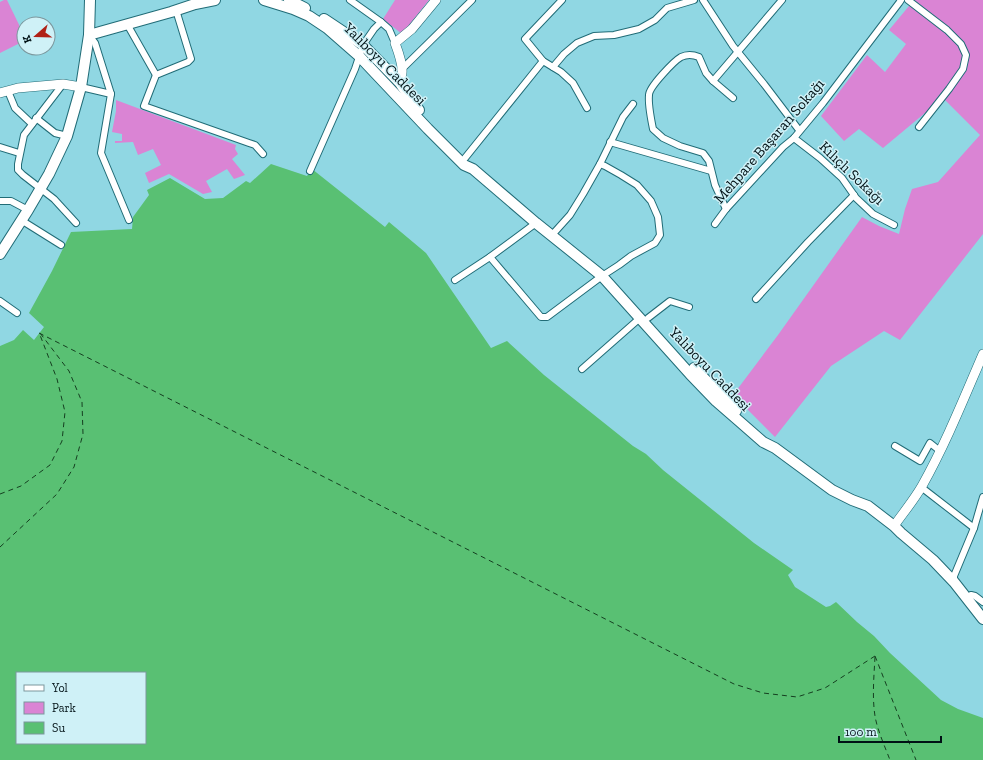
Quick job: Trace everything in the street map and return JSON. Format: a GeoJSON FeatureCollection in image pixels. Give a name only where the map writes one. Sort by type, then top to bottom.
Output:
{"type":"FeatureCollection","features":[{"type":"Feature","properties":{"kind":"main road"},"geometry":{"type":"LineString","coordinates":[[1,252],[49,174],[67,136],[81,87],[89,35],[90,0]]}},
{"type":"Feature","properties":{"kind":"main road"},"geometry":{"type":"LineString","coordinates":[[176,10],[179,0]]}},
{"type":"Feature","properties":{"kind":"main road"},"geometry":{"type":"LineString","coordinates":[[89,35],[176,10],[193,2],[215,0]]}},
{"type":"Feature","properties":{"kind":"main road","name":"Yalıboyu Caddesi"},"geometry":{"type":"LineString","coordinates":[[264,0],[293,9],[309,16],[349,46],[464,165],[473,169],[536,223],[602,276],[629,305],[644,318],[694,369],[746,420],[767,438],[774,448],[832,490],[868,506],[894,526],[954,579],[983,619]]}},
{"type":"Feature","properties":{"kind":"main road","name":"Yalıboyu Caddesi"},"geometry":{"type":"LineString","coordinates":[[289,0],[327,20],[363,45],[400,83],[413,103],[439,132],[469,161],[473,169]]}},
{"type":"Feature","properties":{"kind":"main road"},"geometry":{"type":"LineString","coordinates":[[400,83],[402,69],[395,44],[412,29],[436,0]]}},
{"type":"Feature","properties":{"kind":"main road"},"geometry":{"type":"LineString","coordinates":[[4,92],[18,88],[63,84],[81,87]]}},
{"type":"Feature","properties":{"kind":"main road"},"geometry":{"type":"LineString","coordinates":[[894,526],[922,487],[957,415],[983,354]]}},
{"type":"Feature","properties":{"kind":"main road"},"geometry":{"type":"LineString","coordinates":[[954,579],[971,595],[983,610]]}},
{"type":"Feature","properties":{"kind":"street"},"geometry":{"type":"LineString","coordinates":[[350,0],[389,29],[395,44]]}},
{"type":"Feature","properties":{"kind":"street"},"geometry":{"type":"LineString","coordinates":[[402,69],[472,0]]}},
{"type":"Feature","properties":{"kind":"street"},"geometry":{"type":"LineString","coordinates":[[562,0],[525,39],[543,61],[561,72],[573,83],[587,108]]}},
{"type":"Feature","properties":{"kind":"street"},"geometry":{"type":"LineString","coordinates":[[552,67],[577,43],[594,36],[614,35],[639,29],[655,20],[667,8],[694,0]]}},
{"type":"Feature","properties":{"kind":"street"},"geometry":{"type":"LineString","coordinates":[[703,0],[738,52],[799,130]]}},
{"type":"Feature","properties":{"kind":"street"},"geometry":{"type":"LineString","coordinates":[[713,81],[782,0]]}},
{"type":"Feature","properties":{"kind":"street","name":"Mehpare Başaran Sokağı"},"geometry":{"type":"LineString","coordinates":[[715,224],[726,209],[783,147],[794,138],[799,130],[823,103],[901,0]]}},
{"type":"Feature","properties":{"kind":"street"},"geometry":{"type":"LineString","coordinates":[[908,0],[961,44],[966,55],[963,69],[919,127]]}},
{"type":"Feature","properties":{"kind":"street"},"geometry":{"type":"LineString","coordinates":[[176,10],[191,59],[188,62],[156,75],[144,106],[249,142],[255,145],[263,154]]}},
{"type":"Feature","properties":{"kind":"street"},"geometry":{"type":"LineString","coordinates":[[310,171],[355,69],[363,45],[381,22]]}},
{"type":"Feature","properties":{"kind":"street"},"geometry":{"type":"LineString","coordinates":[[127,24],[156,75]]}},
{"type":"Feature","properties":{"kind":"street"},"geometry":{"type":"LineString","coordinates":[[89,35],[95,43],[111,94],[101,153],[129,220]]}},
{"type":"Feature","properties":{"kind":"street"},"geometry":{"type":"LineString","coordinates":[[726,209],[715,185],[710,161],[703,154],[663,138],[653,129],[648,93],[660,77],[680,57],[691,54],[699,56],[706,73],[733,98]]}},
{"type":"Feature","properties":{"kind":"street"},"geometry":{"type":"LineString","coordinates":[[465,158],[543,61]]}},
{"type":"Feature","properties":{"kind":"street"},"geometry":{"type":"LineString","coordinates":[[63,84],[24,135],[19,153],[18,170],[54,199],[76,223]]}},
{"type":"Feature","properties":{"kind":"street"},"geometry":{"type":"LineString","coordinates":[[81,87],[111,94]]}},
{"type":"Feature","properties":{"kind":"street"},"geometry":{"type":"LineString","coordinates":[[4,92],[15,108],[55,133],[67,136]]}},
{"type":"Feature","properties":{"kind":"street"},"geometry":{"type":"LineString","coordinates":[[552,235],[570,215],[600,164],[623,117],[633,104]]}},
{"type":"Feature","properties":{"kind":"street","name":"Kılıçlı Sokağı"},"geometry":{"type":"LineString","coordinates":[[794,138],[820,158],[842,178],[854,195],[873,214],[894,225]]}},
{"type":"Feature","properties":{"kind":"street","name":"Mehpare Başaran Sokağı"},"geometry":{"type":"LineString","coordinates":[[610,142],[711,171]]}},
{"type":"Feature","properties":{"kind":"street"},"geometry":{"type":"LineString","coordinates":[[0,147],[19,153]]}},
{"type":"Feature","properties":{"kind":"street"},"geometry":{"type":"LineString","coordinates":[[490,257],[541,317],[547,317],[631,256],[655,243],[660,235],[658,217],[651,201],[637,185],[600,164]]}},
{"type":"Feature","properties":{"kind":"street"},"geometry":{"type":"LineString","coordinates":[[756,299],[808,242],[854,195]]}},
{"type":"Feature","properties":{"kind":"street"},"geometry":{"type":"LineString","coordinates":[[0,201],[11,201],[28,210]]}},
{"type":"Feature","properties":{"kind":"street"},"geometry":{"type":"LineString","coordinates":[[21,220],[60,245]]}},
{"type":"Feature","properties":{"kind":"street"},"geometry":{"type":"LineString","coordinates":[[455,280],[490,257],[536,223]]}},
{"type":"Feature","properties":{"kind":"street"},"geometry":{"type":"LineString","coordinates":[[0,301],[17,313]]}},
{"type":"Feature","properties":{"kind":"street"},"geometry":{"type":"LineString","coordinates":[[582,370],[644,318],[670,301],[689,307]]}},
{"type":"Feature","properties":{"kind":"street"},"geometry":{"type":"LineString","coordinates":[[895,446],[920,461],[930,443],[940,451]]}},
{"type":"Feature","properties":{"kind":"street"},"geometry":{"type":"LineString","coordinates":[[922,487],[974,528]]}},
{"type":"Feature","properties":{"kind":"street"},"geometry":{"type":"LineString","coordinates":[[954,579],[974,528],[983,497]]}},
{"type":"Feature","properties":{"kind":"street"},"geometry":{"type":"LineString","coordinates":[[971,595],[983,602]]}},
{"type":"Feature","properties":{"kind":"green space"},"geometry":{"type":"Polygon","coordinates":[[[7,0],[16,19],[16,45],[0,53],[0,2],[7,0]]]}},
{"type":"Feature","properties":{"kind":"green space"},"geometry":{"type":"Polygon","coordinates":[[[395,0],[429,0],[402,34],[383,19],[395,0]]]}},
{"type":"Feature","properties":{"kind":"green space"},"geometry":{"type":"Polygon","coordinates":[[[914,0],[983,0],[983,234],[900,340],[884,331],[831,366],[775,437],[733,395],[778,335],[862,217],[899,234],[912,189],[938,182],[980,135],[943,98],[883,148],[859,129],[844,141],[821,116],[867,55],[885,72],[906,44],[889,30],[914,0]]]}},
{"type":"Feature","properties":{"kind":"green space"},"geometry":{"type":"Polygon","coordinates":[[[116,100],[236,145],[235,149],[238,154],[232,159],[245,175],[234,179],[227,169],[206,181],[212,192],[203,194],[169,174],[149,183],[145,173],[161,165],[153,149],[138,155],[133,142],[115,143],[115,141],[122,141],[122,134],[112,132],[116,111],[116,100]]]}},
{"type":"Feature","properties":{"kind":"water"},"geometry":{"type":"Polygon","coordinates":[[[271,164],[307,176],[312,169],[385,227],[389,222],[426,253],[491,348],[507,341],[544,375],[633,446],[646,454],[663,470],[754,543],[793,570],[788,575],[795,587],[826,607],[836,602],[941,700],[958,709],[983,718],[983,760],[0,760],[0,346],[14,340],[23,330],[34,340],[44,327],[29,313],[71,232],[132,229],[133,217],[149,195],[147,190],[170,178],[205,199],[223,198],[246,181],[250,183],[271,164]]]}},
{"type":"Feature","properties":{"kind":"ferry route"},"geometry":{"type":"LineString","coordinates":[[39,333],[734,684],[763,693],[797,697],[825,688],[875,656]]}},
{"type":"Feature","properties":{"kind":"ferry route"},"geometry":{"type":"LineString","coordinates":[[0,547],[57,494],[74,467],[83,434],[82,402],[69,371],[40,333]]}},
{"type":"Feature","properties":{"kind":"ferry route"},"geometry":{"type":"LineString","coordinates":[[0,494],[21,486],[50,465],[62,441],[65,412],[57,379],[40,335]]}},
{"type":"Feature","properties":{"kind":"ferry route"},"geometry":{"type":"LineString","coordinates":[[875,656],[916,760]]}},
{"type":"Feature","properties":{"kind":"ferry route"},"geometry":{"type":"LineString","coordinates":[[875,657],[873,694],[875,716],[879,732],[890,760]]}}]}
